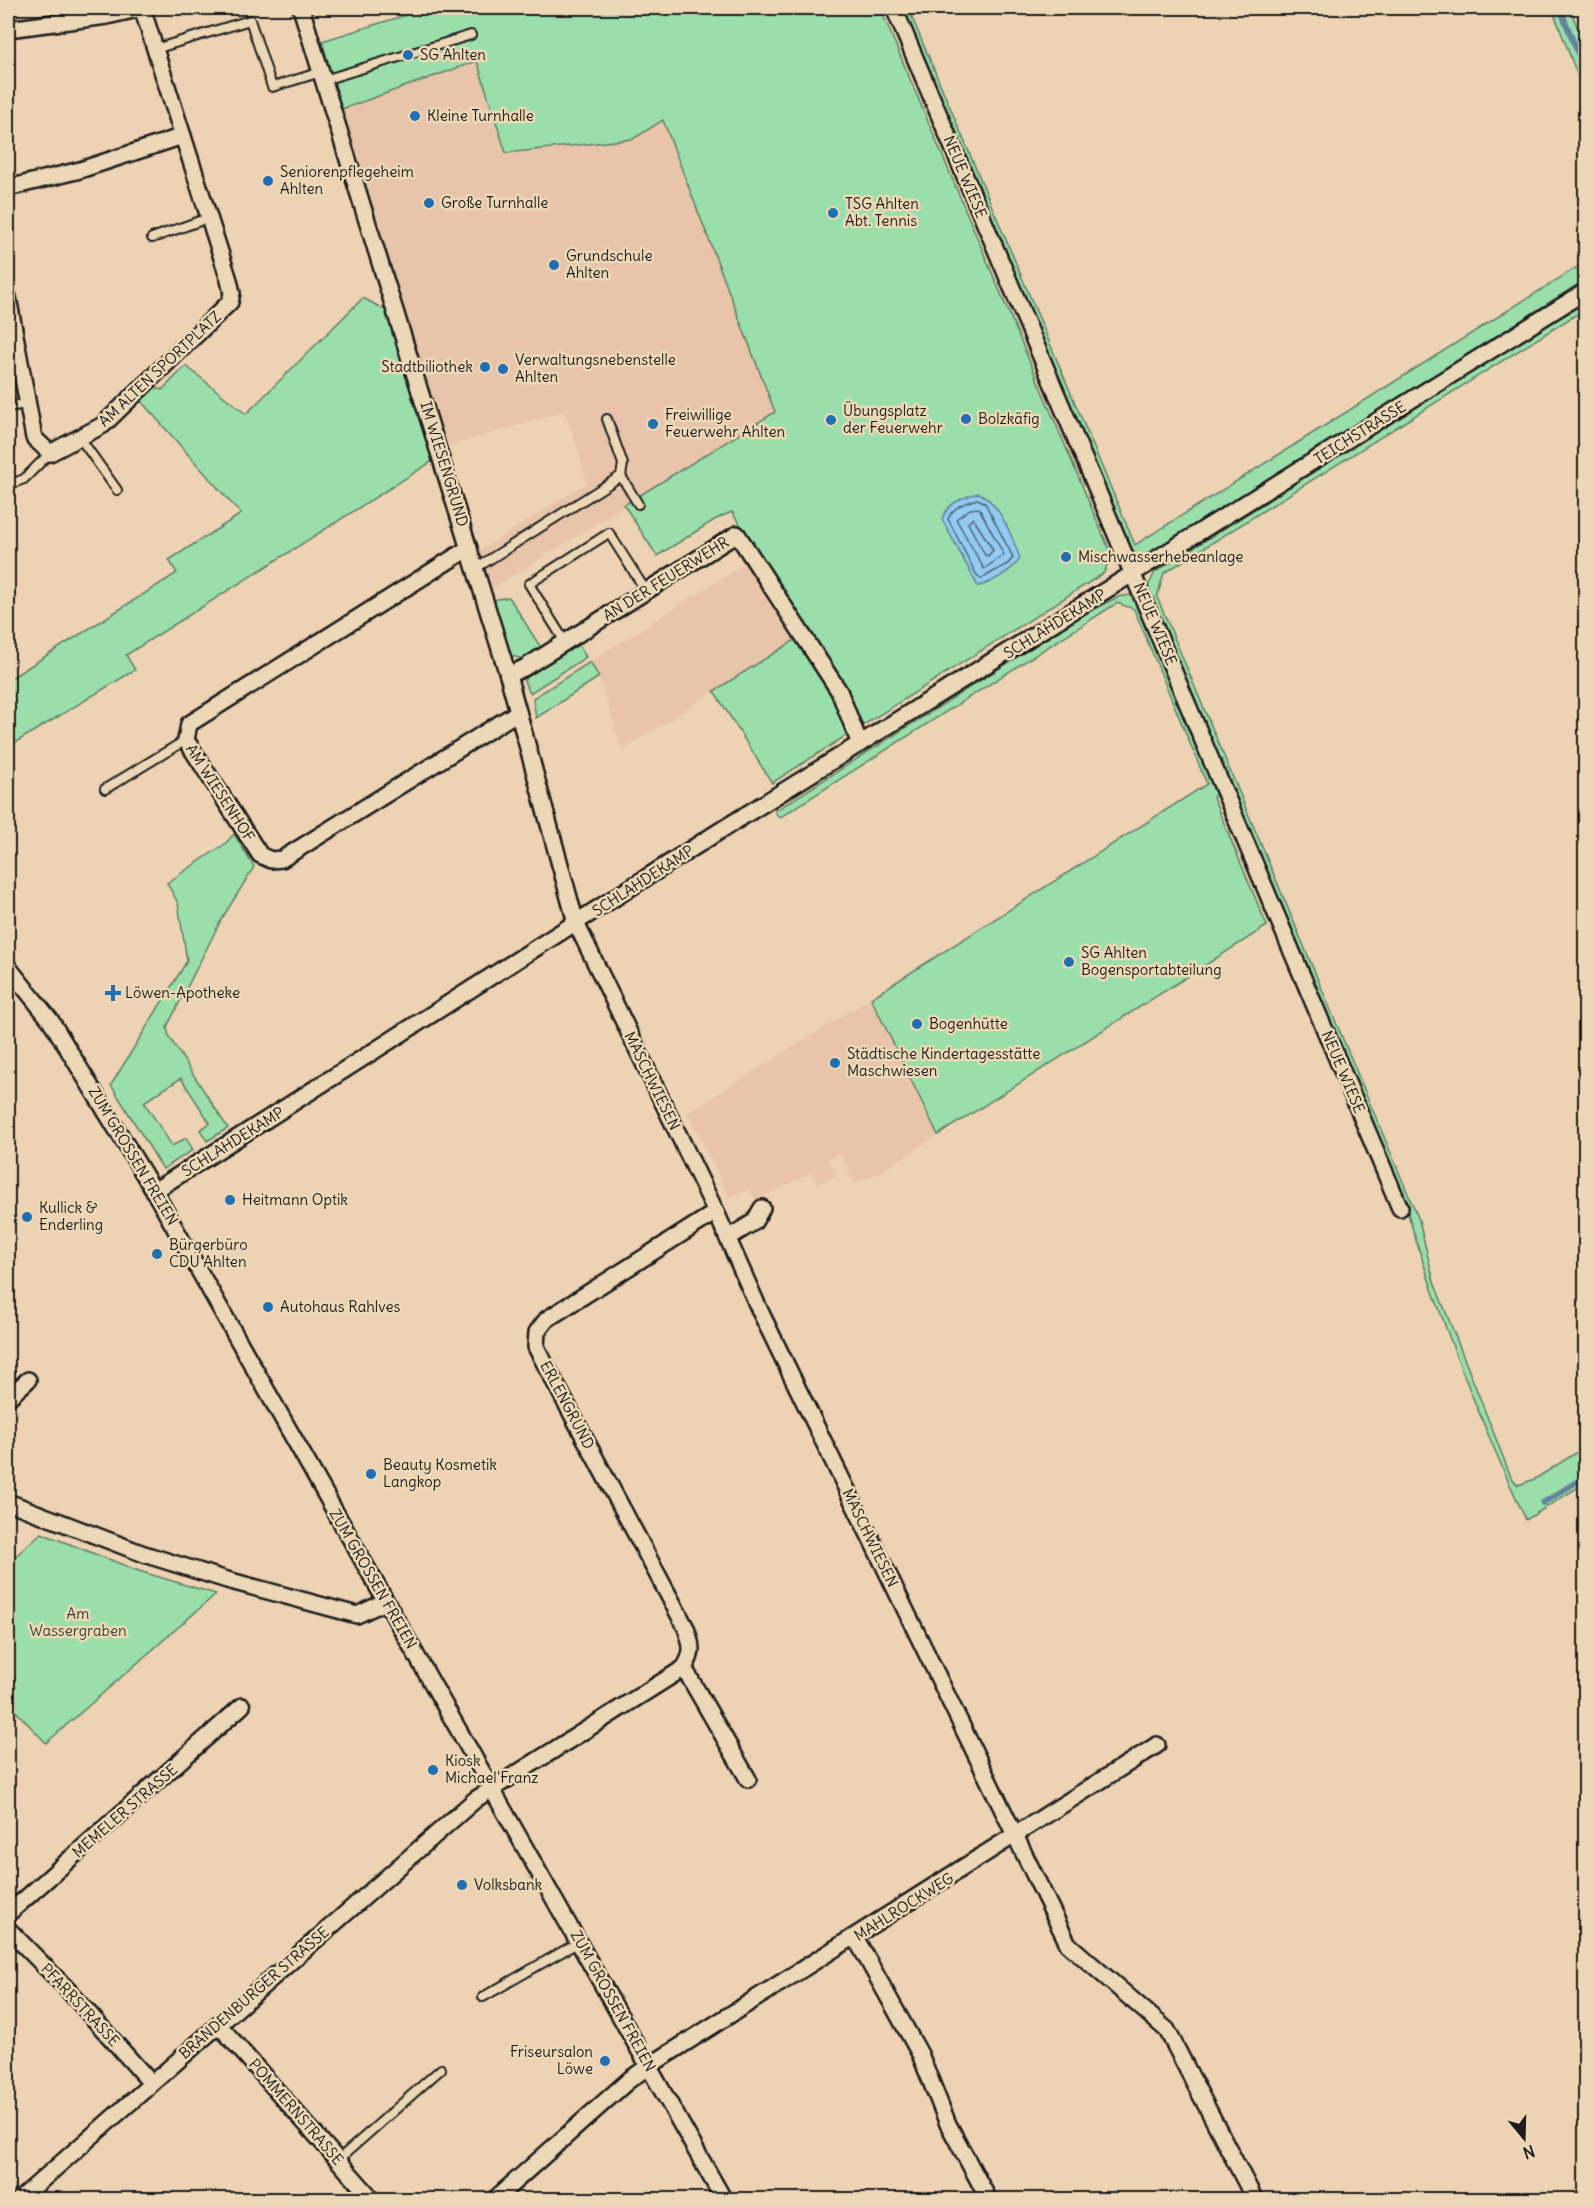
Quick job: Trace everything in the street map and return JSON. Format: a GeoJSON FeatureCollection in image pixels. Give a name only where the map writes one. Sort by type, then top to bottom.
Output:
{"type":"FeatureCollection","features":[{"type":"Feature","properties":{"kind":"street"},"geometry":{"type":"LineString","coordinates":[[8,29],[107,16],[142,8]]}},
{"type":"Feature","properties":{"kind":"street","name":"AM ALTEN SPORTPLATZ"},"geometry":{"type":"LineString","coordinates":[[50,453],[103,425],[230,302],[232,292],[229,280],[142,8]]}},
{"type":"Feature","properties":{"kind":"street","name":"IM WIESENGRUND"},"geometry":{"type":"LineString","coordinates":[[301,8],[476,568],[576,923]]}},
{"type":"Feature","properties":{"kind":"street","name":"NEUE WIESE"},"geometry":{"type":"LineString","coordinates":[[894,8],[1400,1208]]}},
{"type":"Feature","properties":{"kind":"street"},"geometry":{"type":"LineString","coordinates":[[8,188],[80,170],[183,136]]}},
{"type":"Feature","properties":{"kind":"street","name":"TEICHSTRASSE"},"geometry":{"type":"LineString","coordinates":[[1134,575],[1586,291]]}},
{"type":"Feature","properties":{"kind":"street"},"geometry":{"type":"LineString","coordinates":[[8,297],[33,438],[50,453]]}},
{"type":"Feature","properties":{"kind":"street","name":"AN DER FEUERWEHR"},"geometry":{"type":"LineString","coordinates":[[508,675],[524,668],[737,534],[839,690],[860,744]]}},
{"type":"Feature","properties":{"kind":"street","name":"AM WIESENHOF"},"geometry":{"type":"LineString","coordinates":[[469,548],[189,724],[186,740],[260,855],[272,860],[282,859],[518,712]]}},
{"type":"Feature","properties":{"kind":"street","name":"SCHLAHDEKAMP"},"geometry":{"type":"LineString","coordinates":[[154,1191],[860,744],[1134,575]]}},
{"type":"Feature","properties":{"kind":"street","name":"MASCHWIESEN"},"geometry":{"type":"LineString","coordinates":[[576,923],[716,1212],[760,1311],[1068,1944],[1167,2030],[1256,2199]]}},
{"type":"Feature","properties":{"kind":"street","name":"ZUM GROSSEN FREIEN"},"geometry":{"type":"LineString","coordinates":[[8,967],[66,1045],[154,1191],[724,2199]]}},
{"type":"Feature","properties":{"kind":"street"},"geometry":{"type":"LineString","coordinates":[[728,1238],[754,1222],[762,1208]]}},
{"type":"Feature","properties":{"kind":"street","name":"ERLENGRUND"},"geometry":{"type":"LineString","coordinates":[[684,1668],[691,1657],[692,1645],[686,1628],[536,1347],[537,1332],[547,1319],[716,1212]]}},
{"type":"Feature","properties":{"kind":"street"},"geometry":{"type":"LineString","coordinates":[[8,1398],[28,1380]]}},
{"type":"Feature","properties":{"kind":"street"},"geometry":{"type":"LineString","coordinates":[[8,1502],[144,1554],[227,1580],[357,1615],[385,1602]]}},
{"type":"Feature","properties":{"kind":"street"},"geometry":{"type":"LineString","coordinates":[[492,1788],[684,1668],[748,1779]]}},
{"type":"Feature","properties":{"kind":"street","name":"MEMELER STRASSE"},"geometry":{"type":"LineString","coordinates":[[8,1914],[242,1707]]}},
{"type":"Feature","properties":{"kind":"street","name":"MAHLROCKWEG"},"geometry":{"type":"LineString","coordinates":[[494,2199],[629,2080],[649,2066],[1014,1837],[1157,1744]]}},
{"type":"Feature","properties":{"kind":"street","name":"BRANDENBURGER STRASSE"},"geometry":{"type":"LineString","coordinates":[[29,2196],[151,2083],[492,1788]]}},
{"type":"Feature","properties":{"kind":"street","name":"PFARRSTRASSE"},"geometry":{"type":"LineString","coordinates":[[8,1929],[68,1990],[151,2083]]}},
{"type":"Feature","properties":{"kind":"street"},"geometry":{"type":"LineString","coordinates":[[855,1937],[920,2054],[948,2124],[989,2199]]}},
{"type":"Feature","properties":{"kind":"street","name":"POMMERNSTRASSE"},"geometry":{"type":"LineString","coordinates":[[218,2024],[373,2199]]}},
{"type":"Feature","properties":{"kind":"lane"},"geometry":{"type":"LineString","coordinates":[[155,49],[250,20],[272,87],[323,76],[471,35]]}},
{"type":"Feature","properties":{"kind":"lane"},"geometry":{"type":"LineString","coordinates":[[152,238],[208,218]]}},
{"type":"Feature","properties":{"kind":"lane"},"geometry":{"type":"LineString","coordinates":[[8,407],[26,404]]}},
{"type":"Feature","properties":{"kind":"lane"},"geometry":{"type":"LineString","coordinates":[[607,419],[623,464],[621,476],[638,504]]}},
{"type":"Feature","properties":{"kind":"lane"},"geometry":{"type":"LineString","coordinates":[[80,438],[117,490]]}},
{"type":"Feature","properties":{"kind":"lane"},"geometry":{"type":"LineString","coordinates":[[8,485],[24,479],[50,453]]}},
{"type":"Feature","properties":{"kind":"lane"},"geometry":{"type":"LineString","coordinates":[[476,568],[621,476]]}},
{"type":"Feature","properties":{"kind":"lane"},"geometry":{"type":"LineString","coordinates":[[566,642],[529,584],[599,539],[609,533],[646,591]]}},
{"type":"Feature","properties":{"kind":"lane"},"geometry":{"type":"LineString","coordinates":[[105,789],[186,740]]}},
{"type":"Feature","properties":{"kind":"lane"},"geometry":{"type":"LineString","coordinates":[[483,1997],[579,1942]]}},
{"type":"Feature","properties":{"kind":"lane"},"geometry":{"type":"LineString","coordinates":[[338,2160],[441,2069]]}},
{"type":"Feature","properties":{"kind":"shaded area","name":"Grundschule Ahlten"},"geometry":{"type":"Polygon","coordinates":[[[477,61],[632,139],[663,119],[775,412],[490,590],[478,552],[587,483],[580,457],[565,411],[446,447],[342,109],[477,61]]]}},
{"type":"Feature","properties":{"kind":"shaded area"},"geometry":{"type":"Polygon","coordinates":[[[746,563],[795,640],[622,750],[599,677],[590,662],[746,563]]]}},
{"type":"Feature","properties":{"kind":"shaded area","name":"Städtische Kindertagesstätte Maschwiesen"},"geometry":{"type":"Polygon","coordinates":[[[871,998],[938,1135],[872,1177],[854,1183],[840,1153],[828,1159],[836,1175],[818,1184],[813,1172],[756,1200],[750,1189],[730,1198],[688,1113],[871,998]]]}},
{"type":"Feature","properties":{"kind":"green space"},"geometry":{"type":"Polygon","coordinates":[[[429,8],[880,8],[1111,554],[1104,573],[862,726],[846,688],[732,512],[716,519],[657,556],[624,505],[775,412],[663,120],[633,139],[506,153],[477,61],[342,109],[322,41],[429,8]],[[942,519],[978,586],[988,583],[1013,567],[942,519]]]}},
{"type":"Feature","properties":{"kind":"green space"},"geometry":{"type":"Polygon","coordinates":[[[902,8],[908,8],[1135,545],[1585,262],[1585,280],[1146,558],[1134,554],[902,8]]]}},
{"type":"Feature","properties":{"kind":"green space"},"geometry":{"type":"Polygon","coordinates":[[[1552,8],[1570,8],[1585,47],[1585,95],[1552,8]]]}},
{"type":"Feature","properties":{"kind":"green space"},"geometry":{"type":"Polygon","coordinates":[[[363,298],[387,311],[433,461],[126,655],[135,670],[8,747],[8,680],[177,573],[169,560],[241,514],[140,400],[155,387],[162,390],[186,366],[246,414],[363,298]]]}},
{"type":"Feature","properties":{"kind":"green space"},"geometry":{"type":"Polygon","coordinates":[[[1585,301],[1585,309],[1164,573],[1157,597],[1419,1220],[1434,1282],[1511,1477],[1518,1485],[1535,1479],[1585,1447],[1585,1483],[1526,1520],[1460,1365],[1431,1287],[1406,1207],[1147,589],[1155,572],[1585,301]]]}},
{"type":"Feature","properties":{"kind":"green space","name":"SG Ahlten Bogensportabteilung"},"geometry":{"type":"Polygon","coordinates":[[[1130,595],[1137,598],[1219,792],[1213,797],[1267,926],[938,1135],[871,998],[1207,784],[1134,609],[1117,603],[779,818],[775,811],[1088,612],[1118,597],[1130,595]]]}},
{"type":"Feature","properties":{"kind":"green space"},"geometry":{"type":"Polygon","coordinates":[[[509,597],[541,648],[523,659],[508,655],[492,600],[509,597]]]}},
{"type":"Feature","properties":{"kind":"green space"},"geometry":{"type":"Polygon","coordinates":[[[795,640],[831,695],[847,735],[772,783],[714,691],[795,640]]]}},
{"type":"Feature","properties":{"kind":"green space"},"geometry":{"type":"Polygon","coordinates":[[[578,644],[586,657],[530,693],[524,681],[527,677],[578,644]]]}},
{"type":"Feature","properties":{"kind":"green space"},"geometry":{"type":"Polygon","coordinates":[[[590,662],[599,677],[536,718],[533,698],[590,662]]]}},
{"type":"Feature","properties":{"kind":"green space"},"geometry":{"type":"Polygon","coordinates":[[[234,834],[254,867],[221,920],[167,1027],[169,1037],[228,1128],[207,1141],[200,1130],[210,1123],[181,1078],[144,1102],[172,1146],[186,1138],[193,1150],[163,1169],[111,1085],[187,961],[178,903],[167,883],[225,844],[234,834]]]}},
{"type":"Feature","properties":{"kind":"green space","name":"Am Wassergraben"},"geometry":{"type":"Polygon","coordinates":[[[41,1533],[139,1571],[216,1594],[46,1743],[8,1703],[8,1563],[41,1533]]]}},
{"type":"Feature","properties":{"kind":"water"},"geometry":{"type":"Polygon","coordinates":[[[979,493],[999,512],[1020,559],[1001,576],[978,586],[942,519],[956,502],[979,493]]]}},
{"type":"Feature","properties":{"kind":"waterway"},"geometry":{"type":"LineString","coordinates":[[1560,8],[1586,74]]}},
{"type":"Feature","properties":{"kind":"waterway"},"geometry":{"type":"LineString","coordinates":[[1543,1503],[1586,1476]]}},
{"type":"Feature","properties":{"kind":"place","name":"SG Ahlten"},"geometry":{"type":"Point","coordinates":[408,55]}},
{"type":"Feature","properties":{"kind":"place","name":"Kleine Turnhalle"},"geometry":{"type":"Point","coordinates":[415,116]}},
{"type":"Feature","properties":{"kind":"place","name":"Seniorenpflegeheim Ahlten"},"geometry":{"type":"Point","coordinates":[268,181]}},
{"type":"Feature","properties":{"kind":"place","name":"Große Turnhalle"},"geometry":{"type":"Point","coordinates":[429,203]}},
{"type":"Feature","properties":{"kind":"place","name":"TSG Ahlten Abt. Tennis"},"geometry":{"type":"Point","coordinates":[833,213]}},
{"type":"Feature","properties":{"kind":"place","name":"Grundschule Ahlten"},"geometry":{"type":"Point","coordinates":[554,265]}},
{"type":"Feature","properties":{"kind":"place","name":"Stadtbiliothek"},"geometry":{"type":"Point","coordinates":[485,367]}},
{"type":"Feature","properties":{"kind":"place","name":"Verwaltungsnebenstelle Ahlten"},"geometry":{"type":"Point","coordinates":[503,369]}},
{"type":"Feature","properties":{"kind":"place","name":"Bolzkäfig"},"geometry":{"type":"Point","coordinates":[966,419]}},
{"type":"Feature","properties":{"kind":"place","name":"Übungsplatz der Feuerwehr"},"geometry":{"type":"Point","coordinates":[831,420]}},
{"type":"Feature","properties":{"kind":"place","name":"Freiwillige Feuerwehr Ahlten"},"geometry":{"type":"Point","coordinates":[653,424]}},
{"type":"Feature","properties":{"kind":"place","name":"Mischwasserhebeanlage"},"geometry":{"type":"Point","coordinates":[1066,557]}},
{"type":"Feature","properties":{"kind":"place","name":"SG Ahlten Bogensportabteilung"},"geometry":{"type":"Point","coordinates":[1069,962]}},
{"type":"Feature","properties":{"kind":"place","name":"Löwen-Apotheke"},"geometry":{"type":"Point","coordinates":[113,993]}},
{"type":"Feature","properties":{"kind":"place","name":"Bogenhütte"},"geometry":{"type":"Point","coordinates":[917,1024]}},
{"type":"Feature","properties":{"kind":"place","name":"Städtische Kindertagesstätte Maschwiesen"},"geometry":{"type":"Point","coordinates":[835,1063]}},
{"type":"Feature","properties":{"kind":"place","name":"Heitmann Optik"},"geometry":{"type":"Point","coordinates":[230,1200]}},
{"type":"Feature","properties":{"kind":"place","name":"Kullick & Enderling"},"geometry":{"type":"Point","coordinates":[27,1217]}},
{"type":"Feature","properties":{"kind":"place","name":"Bürgerbüro CDU Ahlten"},"geometry":{"type":"Point","coordinates":[157,1254]}},
{"type":"Feature","properties":{"kind":"place","name":"Autohaus Rahlves"},"geometry":{"type":"Point","coordinates":[268,1307]}},
{"type":"Feature","properties":{"kind":"place","name":"Beauty Kosmetik Langkop"},"geometry":{"type":"Point","coordinates":[371,1474]}},
{"type":"Feature","properties":{"kind":"place","name":"Kiosk Michael Franz"},"geometry":{"type":"Point","coordinates":[433,1770]}},
{"type":"Feature","properties":{"kind":"place","name":"Volksbank"},"geometry":{"type":"Point","coordinates":[462,1885]}},
{"type":"Feature","properties":{"kind":"place","name":"Friseursalon Löwe"},"geometry":{"type":"Point","coordinates":[605,2061]}}]}
